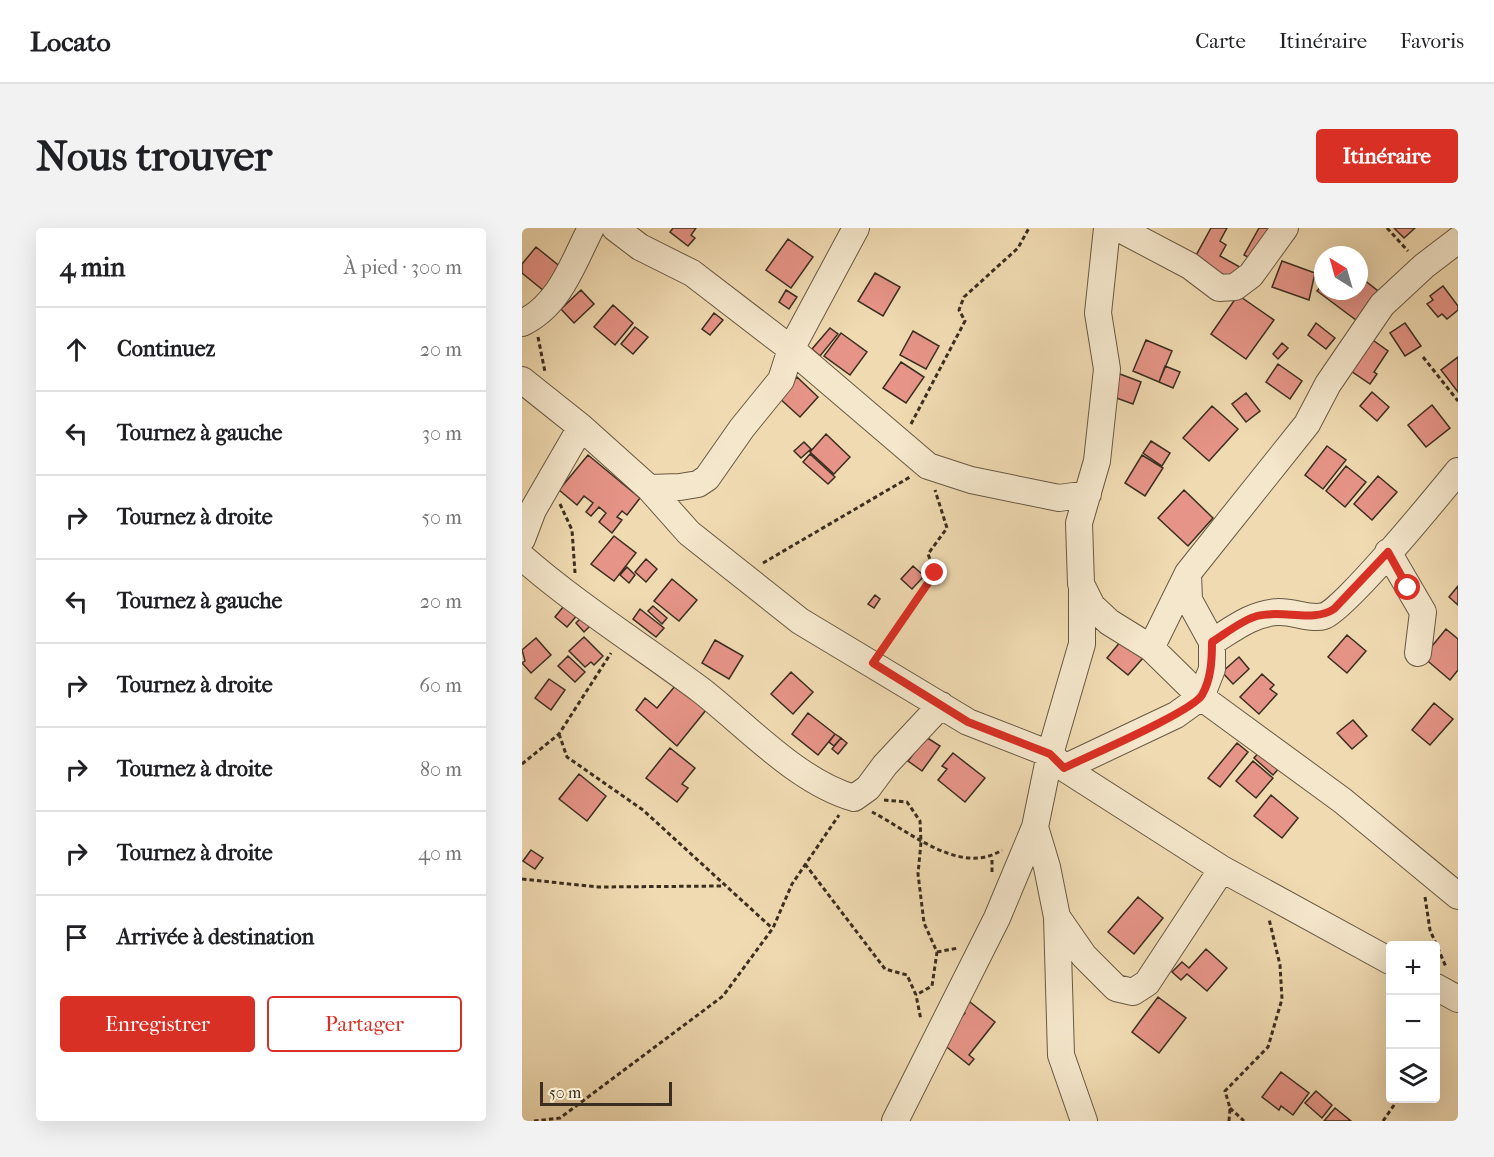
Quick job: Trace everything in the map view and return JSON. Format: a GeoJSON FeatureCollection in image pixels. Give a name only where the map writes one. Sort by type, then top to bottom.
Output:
{"type":"FeatureCollection","features":[{"type":"Feature","properties":{"kind":"street"},"geometry":{"type":"LineString","coordinates":[[528,320],[555,299],[591,228]]}},
{"type":"Feature","properties":{"kind":"street"},"geometry":{"type":"LineString","coordinates":[[615,228],[640,247],[692,273],[791,349],[928,466],[971,480],[1059,498],[1088,494]]}},
{"type":"Feature","properties":{"kind":"street"},"geometry":{"type":"LineString","coordinates":[[649,488],[698,484],[707,478],[742,428],[781,380],[791,349],[856,228]]}},
{"type":"Feature","properties":{"kind":"street"},"geometry":{"type":"LineString","coordinates":[[895,1121],[997,918],[1035,828],[1057,761],[1082,644],[1079,523],[1097,461],[1107,369],[1098,313],[1107,228]]}},
{"type":"Feature","properties":{"kind":"street"},"geometry":{"type":"LineString","coordinates":[[1118,228],[1190,266],[1219,288],[1235,287],[1251,275],[1285,228]]}},
{"type":"Feature","properties":{"kind":"street"},"geometry":{"type":"LineString","coordinates":[[1151,648],[1188,573],[1307,424],[1328,384],[1382,305],[1424,266],[1458,240]]}},
{"type":"Feature","properties":{"kind":"street"},"geometry":{"type":"LineString","coordinates":[[522,380],[581,426],[596,443],[649,488],[689,533],[800,621],[968,722],[1057,761],[1222,869],[1386,959]]}},
{"type":"Feature","properties":{"kind":"street"},"geometry":{"type":"LineString","coordinates":[[522,539],[533,510],[581,426]]}},
{"type":"Feature","properties":{"kind":"street"},"geometry":{"type":"LineString","coordinates":[[1212,642],[1254,616],[1278,612],[1324,616],[1334,609],[1388,552],[1458,471]]}},
{"type":"Feature","properties":{"kind":"street"},"geometry":{"type":"LineString","coordinates":[[522,486],[550,480]]}},
{"type":"Feature","properties":{"kind":"street"},"geometry":{"type":"LineString","coordinates":[[1388,552],[1423,612],[1418,653]]}},
{"type":"Feature","properties":{"kind":"street"},"geometry":{"type":"LineString","coordinates":[[522,557],[802,772],[836,793],[861,793],[941,705]]}},
{"type":"Feature","properties":{"kind":"street"},"geometry":{"type":"LineString","coordinates":[[1057,761],[1176,715],[1201,697],[1212,669],[1212,642],[1188,600],[1188,573]]}},
{"type":"Feature","properties":{"kind":"street"},"geometry":{"type":"LineString","coordinates":[[1082,584],[1092,606],[1109,622],[1151,648],[1201,697],[1343,801],[1458,896]]}},
{"type":"Feature","properties":{"kind":"street"},"geometry":{"type":"LineString","coordinates":[[1035,828],[1047,867],[1057,917],[1061,1055],[1084,1121]]}},
{"type":"Feature","properties":{"kind":"street"},"geometry":{"type":"LineString","coordinates":[[1057,917],[1084,956],[1116,988],[1133,992],[1147,983],[1222,869]]}},
{"type":"Feature","properties":{"kind":"street"},"geometry":{"type":"LineString","coordinates":[[1442,980],[1458,999]]}},
{"type":"Feature","properties":{"kind":"path"},"geometry":{"type":"LineString","coordinates":[[901,443],[965,321],[959,310],[964,297],[1018,248],[1029,228]]}},
{"type":"Feature","properties":{"kind":"path"},"geometry":{"type":"LineString","coordinates":[[1387,228],[1424,266]]}},
{"type":"Feature","properties":{"kind":"path"},"geometry":{"type":"LineString","coordinates":[[528,320],[552,404]]}},
{"type":"Feature","properties":{"kind":"path"},"geometry":{"type":"LineString","coordinates":[[1423,357],[1458,401]]}},
{"type":"Feature","properties":{"kind":"path"},"geometry":{"type":"LineString","coordinates":[[744,575],[928,466],[947,528],[928,554],[935,573],[873,663]]}},
{"type":"Feature","properties":{"kind":"path"},"geometry":{"type":"LineString","coordinates":[[550,480],[572,530],[577,599]]}},
{"type":"Feature","properties":{"kind":"path"},"geometry":{"type":"LineString","coordinates":[[522,765],[559,734],[624,634]]}},
{"type":"Feature","properties":{"kind":"path"},"geometry":{"type":"LineString","coordinates":[[559,734],[567,757],[643,810],[772,928]]}},
{"type":"Feature","properties":{"kind":"path"},"geometry":{"type":"LineString","coordinates":[[861,793],[872,812],[921,842],[958,856],[992,857],[1007,848]]}},
{"type":"Feature","properties":{"kind":"path"},"geometry":{"type":"LineString","coordinates":[[861,793],[886,802],[908,802],[920,821],[918,874],[924,922],[937,952],[932,986],[916,995]]}},
{"type":"Feature","properties":{"kind":"path"},"geometry":{"type":"LineString","coordinates":[[534,1121],[560,1118],[723,996],[772,928],[792,884],[834,820],[861,793]]}},
{"type":"Feature","properties":{"kind":"path"},"geometry":{"type":"LineString","coordinates":[[992,857],[992,874]]}},
{"type":"Feature","properties":{"kind":"path"},"geometry":{"type":"LineString","coordinates":[[805,864],[885,969],[907,975],[916,995],[927,1057]]}},
{"type":"Feature","properties":{"kind":"path"},"geometry":{"type":"LineString","coordinates":[[1421,865],[1430,930],[1442,980]]}},
{"type":"Feature","properties":{"kind":"path"},"geometry":{"type":"LineString","coordinates":[[522,879],[598,887],[725,885]]}},
{"type":"Feature","properties":{"kind":"path"},"geometry":{"type":"LineString","coordinates":[[1229,1121],[1230,1108],[1225,1091],[1268,1047],[1282,999],[1280,965],[1268,913]]}},
{"type":"Feature","properties":{"kind":"path"},"geometry":{"type":"LineString","coordinates":[[937,952],[957,949],[962,939]]}},
{"type":"Feature","properties":{"kind":"path"},"geometry":{"type":"LineString","coordinates":[[1383,1121],[1396,1103]]}},
{"type":"Feature","properties":{"kind":"path"},"geometry":{"type":"LineString","coordinates":[[1230,1108],[1244,1121]]}},
{"type":"Feature","properties":{"kind":"building"},"geometry":{"type":"Polygon","coordinates":[[[673,228],[696,228],[691,235],[695,238],[688,246],[670,232],[673,228]]]}},
{"type":"Feature","properties":{"kind":"building"},"geometry":{"type":"Polygon","coordinates":[[[1211,228],[1227,228],[1220,241],[1226,245],[1220,256],[1247,271],[1239,284],[1194,259],[1211,228]]]}},
{"type":"Feature","properties":{"kind":"building"},"geometry":{"type":"Polygon","coordinates":[[[1259,228],[1276,228],[1257,262],[1244,255],[1259,228]]]}},
{"type":"Feature","properties":{"kind":"building"},"geometry":{"type":"Polygon","coordinates":[[[1394,228],[1415,228],[1404,238],[1394,228]]]}},
{"type":"Feature","properties":{"kind":"building"},"geometry":{"type":"Polygon","coordinates":[[[788,239],[813,257],[791,288],[766,270],[788,239]]]}},
{"type":"Feature","properties":{"kind":"building"},"geometry":{"type":"Polygon","coordinates":[[[536,247],[562,268],[544,291],[522,273],[522,264],[536,247]]]}},
{"type":"Feature","properties":{"kind":"building"},"geometry":{"type":"Polygon","coordinates":[[[1282,261],[1314,273],[1309,300],[1272,287],[1282,261]]]}},
{"type":"Feature","properties":{"kind":"building"},"geometry":{"type":"Polygon","coordinates":[[[875,273],[900,287],[883,316],[858,301],[875,273]]]}},
{"type":"Feature","properties":{"kind":"building"},"geometry":{"type":"Polygon","coordinates":[[[1368,283],[1382,294],[1360,323],[1329,300],[1368,300],[1368,283]]]}},
{"type":"Feature","properties":{"kind":"building"},"geometry":{"type":"Polygon","coordinates":[[[1443,286],[1458,306],[1458,310],[1447,319],[1442,314],[1438,317],[1427,304],[1433,300],[1430,296],[1443,286]]]}},
{"type":"Feature","properties":{"kind":"building"},"geometry":{"type":"Polygon","coordinates":[[[581,290],[594,304],[574,323],[561,309],[581,290]]]}},
{"type":"Feature","properties":{"kind":"building"},"geometry":{"type":"Polygon","coordinates":[[[786,290],[797,297],[789,309],[779,302],[786,290]]]}},
{"type":"Feature","properties":{"kind":"building"},"geometry":{"type":"Polygon","coordinates":[[[1238,295],[1274,320],[1246,359],[1211,334],[1238,295]]]}},
{"type":"Feature","properties":{"kind":"building"},"geometry":{"type":"Polygon","coordinates":[[[613,305],[633,323],[615,345],[594,327],[613,305]]]}},
{"type":"Feature","properties":{"kind":"building"},"geometry":{"type":"Polygon","coordinates":[[[714,313],[723,320],[710,335],[702,329],[714,313]]]}},
{"type":"Feature","properties":{"kind":"building"},"geometry":{"type":"Polygon","coordinates":[[[1316,323],[1335,338],[1326,349],[1308,335],[1316,323]]]}},
{"type":"Feature","properties":{"kind":"building"},"geometry":{"type":"Polygon","coordinates":[[[1405,323],[1421,346],[1405,356],[1390,333],[1405,323]]]}},
{"type":"Feature","properties":{"kind":"building"},"geometry":{"type":"Polygon","coordinates":[[[635,327],[648,337],[633,354],[621,344],[635,327]]]}},
{"type":"Feature","properties":{"kind":"building"},"geometry":{"type":"Polygon","coordinates":[[[830,328],[838,334],[820,356],[812,349],[830,328]]]}},
{"type":"Feature","properties":{"kind":"building"},"geometry":{"type":"Polygon","coordinates":[[[913,331],[939,346],[926,369],[900,355],[913,331]]]}},
{"type":"Feature","properties":{"kind":"building"},"geometry":{"type":"Polygon","coordinates":[[[841,333],[867,352],[850,375],[824,356],[841,333]]]}},
{"type":"Feature","properties":{"kind":"building"},"geometry":{"type":"Polygon","coordinates":[[[1370,338],[1388,351],[1374,372],[1377,374],[1370,384],[1348,369],[1370,338]]]}},
{"type":"Feature","properties":{"kind":"building"},"geometry":{"type":"Polygon","coordinates":[[[1146,340],[1172,351],[1159,382],[1133,371],[1146,340]]]}},
{"type":"Feature","properties":{"kind":"building"},"geometry":{"type":"Polygon","coordinates":[[[1282,343],[1288,348],[1278,359],[1273,354],[1282,343]]]}},
{"type":"Feature","properties":{"kind":"building"},"geometry":{"type":"Polygon","coordinates":[[[1458,357],[1458,392],[1441,370],[1458,357]]]}},
{"type":"Feature","properties":{"kind":"building"},"geometry":{"type":"Polygon","coordinates":[[[901,362],[924,377],[906,403],[883,388],[901,362]]]}},
{"type":"Feature","properties":{"kind":"building"},"geometry":{"type":"Polygon","coordinates":[[[1278,364],[1302,381],[1290,399],[1266,382],[1278,364]]]}},
{"type":"Feature","properties":{"kind":"building"},"geometry":{"type":"Polygon","coordinates":[[[1165,366],[1180,372],[1173,388],[1159,382],[1165,366]]]}},
{"type":"Feature","properties":{"kind":"building"},"geometry":{"type":"Polygon","coordinates":[[[1120,374],[1141,382],[1133,404],[1111,396],[1120,374]]]}},
{"type":"Feature","properties":{"kind":"building"},"geometry":{"type":"Polygon","coordinates":[[[797,377],[818,397],[800,417],[778,397],[797,377]]]}},
{"type":"Feature","properties":{"kind":"building"},"geometry":{"type":"Polygon","coordinates":[[[1372,392],[1389,407],[1377,421],[1360,406],[1372,392]]]}},
{"type":"Feature","properties":{"kind":"building"},"geometry":{"type":"Polygon","coordinates":[[[1246,393],[1260,411],[1246,422],[1232,404],[1246,393]]]}},
{"type":"Feature","properties":{"kind":"building"},"geometry":{"type":"Polygon","coordinates":[[[1432,405],[1450,428],[1426,447],[1408,425],[1432,405]]]}},
{"type":"Feature","properties":{"kind":"building"},"geometry":{"type":"Polygon","coordinates":[[[1212,406],[1238,429],[1209,461],[1183,438],[1212,406]]]}},
{"type":"Feature","properties":{"kind":"building"},"geometry":{"type":"Polygon","coordinates":[[[826,434],[850,457],[834,474],[810,452],[826,434]]]}},
{"type":"Feature","properties":{"kind":"building"},"geometry":{"type":"Polygon","coordinates":[[[1151,441],[1170,453],[1162,466],[1143,453],[1151,441]]]}},
{"type":"Feature","properties":{"kind":"building"},"geometry":{"type":"Polygon","coordinates":[[[804,442],[811,449],[801,458],[794,451],[804,442]]]}},
{"type":"Feature","properties":{"kind":"building"},"geometry":{"type":"Polygon","coordinates":[[[1327,446],[1346,460],[1323,489],[1305,475],[1327,446]]]}},
{"type":"Feature","properties":{"kind":"building"},"geometry":{"type":"Polygon","coordinates":[[[810,454],[835,477],[828,484],[803,462],[810,454]]]}},
{"type":"Feature","properties":{"kind":"building"},"geometry":{"type":"Polygon","coordinates":[[[588,455],[640,498],[627,515],[622,511],[617,517],[622,520],[612,533],[599,522],[606,513],[599,507],[591,516],[586,512],[593,503],[584,496],[577,505],[559,490],[588,455]]]}},
{"type":"Feature","properties":{"kind":"building"},"geometry":{"type":"Polygon","coordinates":[[[1142,455],[1163,468],[1145,496],[1125,483],[1142,455]]]}},
{"type":"Feature","properties":{"kind":"building"},"geometry":{"type":"Polygon","coordinates":[[[1346,466],[1366,482],[1345,507],[1326,491],[1346,466]]]}},
{"type":"Feature","properties":{"kind":"building"},"geometry":{"type":"Polygon","coordinates":[[[1378,476],[1397,492],[1372,520],[1354,504],[1378,476]]]}},
{"type":"Feature","properties":{"kind":"building"},"geometry":{"type":"Polygon","coordinates":[[[1184,490],[1213,518],[1188,546],[1158,518],[1184,490]]]}},
{"type":"Feature","properties":{"kind":"building"},"geometry":{"type":"Polygon","coordinates":[[[614,536],[636,553],[614,581],[591,564],[614,536]]]}},
{"type":"Feature","properties":{"kind":"building"},"geometry":{"type":"Polygon","coordinates":[[[646,559],[657,569],[646,582],[635,572],[646,559]]]}},
{"type":"Feature","properties":{"kind":"building"},"geometry":{"type":"Polygon","coordinates":[[[913,566],[924,576],[912,589],[901,579],[913,566]]]}},
{"type":"Feature","properties":{"kind":"building"},"geometry":{"type":"Polygon","coordinates":[[[627,567],[635,575],[629,583],[620,575],[627,567]]]}},
{"type":"Feature","properties":{"kind":"building"},"geometry":{"type":"Polygon","coordinates":[[[672,579],[697,600],[679,621],[654,601],[672,579]]]}},
{"type":"Feature","properties":{"kind":"building"},"geometry":{"type":"Polygon","coordinates":[[[1458,586],[1458,605],[1449,597],[1458,586]]]}},
{"type":"Feature","properties":{"kind":"building"},"geometry":{"type":"Polygon","coordinates":[[[875,595],[880,599],[874,608],[868,604],[875,595]]]}},
{"type":"Feature","properties":{"kind":"building"},"geometry":{"type":"Polygon","coordinates":[[[567,602],[579,613],[567,627],[555,617],[567,602]]]}},
{"type":"Feature","properties":{"kind":"building"},"geometry":{"type":"Polygon","coordinates":[[[653,606],[667,618],[662,624],[648,611],[653,606]]]}},
{"type":"Feature","properties":{"kind":"building"},"geometry":{"type":"Polygon","coordinates":[[[640,609],[664,628],[656,637],[633,619],[640,609]]]}},
{"type":"Feature","properties":{"kind":"building"},"geometry":{"type":"Polygon","coordinates":[[[584,615],[593,623],[584,632],[576,623],[584,615]]]}},
{"type":"Feature","properties":{"kind":"building"},"geometry":{"type":"Polygon","coordinates":[[[1446,629],[1458,639],[1458,670],[1450,680],[1423,657],[1446,629]]]}},
{"type":"Feature","properties":{"kind":"building"},"geometry":{"type":"Polygon","coordinates":[[[1347,635],[1366,651],[1347,673],[1328,657],[1347,635]]]}},
{"type":"Feature","properties":{"kind":"building"},"geometry":{"type":"Polygon","coordinates":[[[584,637],[603,656],[594,665],[591,662],[585,667],[569,651],[584,637]]]}},
{"type":"Feature","properties":{"kind":"building"},"geometry":{"type":"Polygon","coordinates":[[[536,638],[551,655],[531,673],[522,663],[525,661],[522,650],[536,638]]]}},
{"type":"Feature","properties":{"kind":"building"},"geometry":{"type":"Polygon","coordinates":[[[715,640],[743,656],[729,679],[702,663],[715,640]]]}},
{"type":"Feature","properties":{"kind":"building"},"geometry":{"type":"Polygon","coordinates":[[[1121,641],[1143,658],[1128,675],[1107,658],[1121,641]]]}},
{"type":"Feature","properties":{"kind":"building"},"geometry":{"type":"Polygon","coordinates":[[[568,656],[585,672],[575,682],[558,666],[568,656]]]}},
{"type":"Feature","properties":{"kind":"building"},"geometry":{"type":"Polygon","coordinates":[[[1239,657],[1249,669],[1233,684],[1222,672],[1239,657]]]}},
{"type":"Feature","properties":{"kind":"building"},"geometry":{"type":"Polygon","coordinates":[[[791,672],[813,692],[793,714],[771,694],[791,672]]]}},
{"type":"Feature","properties":{"kind":"building"},"geometry":{"type":"Polygon","coordinates":[[[1262,674],[1274,685],[1270,689],[1277,694],[1259,714],[1240,697],[1262,674]]]}},
{"type":"Feature","properties":{"kind":"building"},"geometry":{"type":"Polygon","coordinates":[[[549,679],[565,690],[551,710],[535,698],[549,679]]]}},
{"type":"Feature","properties":{"kind":"building"},"geometry":{"type":"Polygon","coordinates":[[[675,686],[706,710],[677,746],[636,710],[645,698],[657,708],[675,686]]]}},
{"type":"Feature","properties":{"kind":"building"},"geometry":{"type":"Polygon","coordinates":[[[1434,703],[1453,719],[1430,745],[1412,730],[1434,703]]]}},
{"type":"Feature","properties":{"kind":"building"},"geometry":{"type":"Polygon","coordinates":[[[808,713],[835,734],[818,755],[792,734],[808,713]]]}},
{"type":"Feature","properties":{"kind":"building"},"geometry":{"type":"Polygon","coordinates":[[[1353,720],[1367,736],[1352,749],[1337,733],[1353,720]]]}},
{"type":"Feature","properties":{"kind":"building"},"geometry":{"type":"Polygon","coordinates":[[[835,734],[841,738],[834,746],[829,742],[835,734]]]}},
{"type":"Feature","properties":{"kind":"building"},"geometry":{"type":"Polygon","coordinates":[[[926,737],[940,746],[922,771],[908,761],[926,737]]]}},
{"type":"Feature","properties":{"kind":"building"},"geometry":{"type":"Polygon","coordinates":[[[841,738],[847,743],[838,754],[832,749],[841,738]]]}},
{"type":"Feature","properties":{"kind":"building"},"geometry":{"type":"Polygon","coordinates":[[[1237,743],[1248,752],[1220,787],[1208,778],[1237,743]]]}},
{"type":"Feature","properties":{"kind":"building"},"geometry":{"type":"Polygon","coordinates":[[[670,748],[695,768],[682,784],[688,788],[677,802],[646,778],[670,748]]]}},
{"type":"Feature","properties":{"kind":"building"},"geometry":{"type":"Polygon","coordinates":[[[1261,750],[1281,766],[1273,775],[1254,758],[1261,750]]]}},
{"type":"Feature","properties":{"kind":"building"},"geometry":{"type":"Polygon","coordinates":[[[953,753],[985,778],[965,802],[938,780],[947,769],[942,766],[953,753]]]}},
{"type":"Feature","properties":{"kind":"building"},"geometry":{"type":"Polygon","coordinates":[[[1253,761],[1273,778],[1256,798],[1236,781],[1253,761]]]}},
{"type":"Feature","properties":{"kind":"building"},"geometry":{"type":"Polygon","coordinates":[[[579,774],[606,796],[587,821],[559,799],[579,774]]]}},
{"type":"Feature","properties":{"kind":"building"},"geometry":{"type":"Polygon","coordinates":[[[1271,795],[1298,818],[1282,838],[1254,816],[1271,795]]]}},
{"type":"Feature","properties":{"kind":"building"},"geometry":{"type":"Polygon","coordinates":[[[531,850],[543,858],[535,869],[523,861],[531,850]]]}},
{"type":"Feature","properties":{"kind":"building"},"geometry":{"type":"Polygon","coordinates":[[[1138,897],[1163,918],[1134,954],[1108,932],[1138,897]]]}},
{"type":"Feature","properties":{"kind":"building"},"geometry":{"type":"Polygon","coordinates":[[[1206,949],[1227,968],[1207,991],[1187,974],[1181,980],[1172,972],[1182,962],[1189,968],[1206,949]]]}},
{"type":"Feature","properties":{"kind":"building"},"geometry":{"type":"Polygon","coordinates":[[[1158,997],[1186,1018],[1159,1053],[1132,1032],[1158,997]]]}},
{"type":"Feature","properties":{"kind":"building"},"geometry":{"type":"Polygon","coordinates":[[[965,998],[995,1022],[969,1055],[974,1059],[969,1065],[938,1040],[945,1037],[965,1013],[958,1007],[965,998]]]}},
{"type":"Feature","properties":{"kind":"building"},"geometry":{"type":"Polygon","coordinates":[[[1281,1072],[1309,1093],[1293,1115],[1281,1106],[1279,1110],[1262,1097],[1281,1072]]]}},
{"type":"Feature","properties":{"kind":"building"},"geometry":{"type":"Polygon","coordinates":[[[1316,1091],[1332,1105],[1322,1118],[1305,1103],[1316,1091]]]}},
{"type":"Feature","properties":{"kind":"building"},"geometry":{"type":"Polygon","coordinates":[[[1335,1108],[1351,1121],[1324,1121],[1335,1108]]]}},
{"type":"Feature","properties":{"kind":"route"},"geometry":{"type":"LineString","coordinates":[[935,573],[873,663],[968,722],[1050,754],[1064,768],[1176,715],[1201,697],[1212,669],[1212,642],[1254,616],[1278,612],[1324,616],[1379,564],[1388,552],[1408,588]]}}]}
